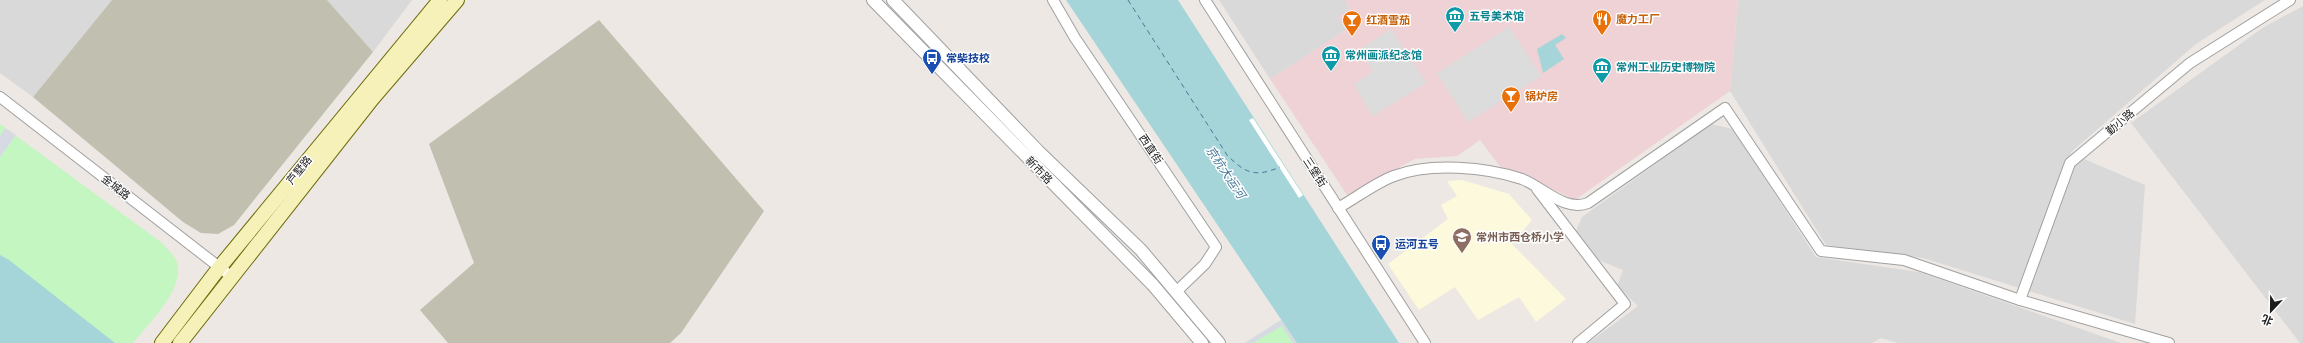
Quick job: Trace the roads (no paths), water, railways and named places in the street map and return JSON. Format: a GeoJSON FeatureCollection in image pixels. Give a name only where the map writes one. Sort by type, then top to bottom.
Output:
{"type":"FeatureCollection","features":[{"type":"Feature","properties":{"kind":"main road","name":"芦墅路"},"geometry":{"type":"LineString","coordinates":[[162,343],[219,268],[440,0]]}},
{"type":"Feature","properties":{"kind":"main road","name":"芦墅路"},"geometry":{"type":"LineString","coordinates":[[180,343],[372,100],[457,0]]}},
{"type":"Feature","properties":{"kind":"street","name":"新市路"},"geometry":{"type":"LineString","coordinates":[[873,0],[1153,285],[1202,343]]}},
{"type":"Feature","properties":{"kind":"street","name":"新市路"},"geometry":{"type":"LineString","coordinates":[[893,0],[1038,151],[1141,250],[1177,291],[1219,343]]}},
{"type":"Feature","properties":{"kind":"street","name":"西直街"},"geometry":{"type":"LineString","coordinates":[[1053,0],[1075,38],[1216,247],[1205,264],[1177,291]]}},
{"type":"Feature","properties":{"kind":"street","name":"三堡街"},"geometry":{"type":"LineString","coordinates":[[1205,0],[1425,343]]}},
{"type":"Feature","properties":{"kind":"street","name":"勤小路"},"geometry":{"type":"LineString","coordinates":[[2020,300],[2070,163],[2190,63],[2290,0]]}},
{"type":"Feature","properties":{"kind":"street","name":"金城路"},"geometry":{"type":"LineString","coordinates":[[0,97],[232,277]]}},
{"type":"Feature","properties":{"kind":"street"},"geometry":{"type":"LineString","coordinates":[[1338,208],[1393,176],[1425,168],[1477,170],[1522,179],[1566,203],[1578,206],[1588,203],[1725,108],[1821,251],[1904,260],[2020,300],[2169,343]]}},
{"type":"Feature","properties":{"kind":"street"},"geometry":{"type":"LineString","coordinates":[[1535,186],[1625,304],[1578,343]]}},
{"type":"Feature","properties":{"kind":"water","name":"京杭大运河"},"geometry":{"type":"Polygon","coordinates":[[[1066,0],[1178,0],[1399,343],[1297,343],[1066,0]]]}},
{"type":"Feature","properties":{"kind":"water"},"geometry":{"type":"Polygon","coordinates":[[[1562,34],[1566,38],[1555,45],[1564,59],[1543,73],[1537,49],[1562,34]]]}},
{"type":"Feature","properties":{"kind":"water"},"geometry":{"type":"Polygon","coordinates":[[[0,255],[9,260],[115,343],[0,343],[0,255]]]}},
{"type":"Feature","properties":{"kind":"place","name":"五号美术馆"},"geometry":{"type":"Point","coordinates":[1455,33]}},
{"type":"Feature","properties":{"kind":"place","name":"魔力工厂"},"geometry":{"type":"Point","coordinates":[1602,36]}},
{"type":"Feature","properties":{"kind":"place","name":"红酒雪茄"},"geometry":{"type":"Point","coordinates":[1352,37]}},
{"type":"Feature","properties":{"kind":"place","name":"常州画派纪念馆"},"geometry":{"type":"Point","coordinates":[1331,72]}},
{"type":"Feature","properties":{"kind":"place","name":"常柴技校"},"geometry":{"type":"Point","coordinates":[932,75]}},
{"type":"Feature","properties":{"kind":"place","name":"常州工业历史博物院"},"geometry":{"type":"Point","coordinates":[1602,84]}},
{"type":"Feature","properties":{"kind":"place","name":"锅炉房"},"geometry":{"type":"Point","coordinates":[1511,113]}},
{"type":"Feature","properties":{"kind":"place","name":"常州市西仓桥小学"},"geometry":{"type":"Point","coordinates":[1462,254]}},
{"type":"Feature","properties":{"kind":"place","name":"运河五号"},"geometry":{"type":"Point","coordinates":[1381,261]}}]}
